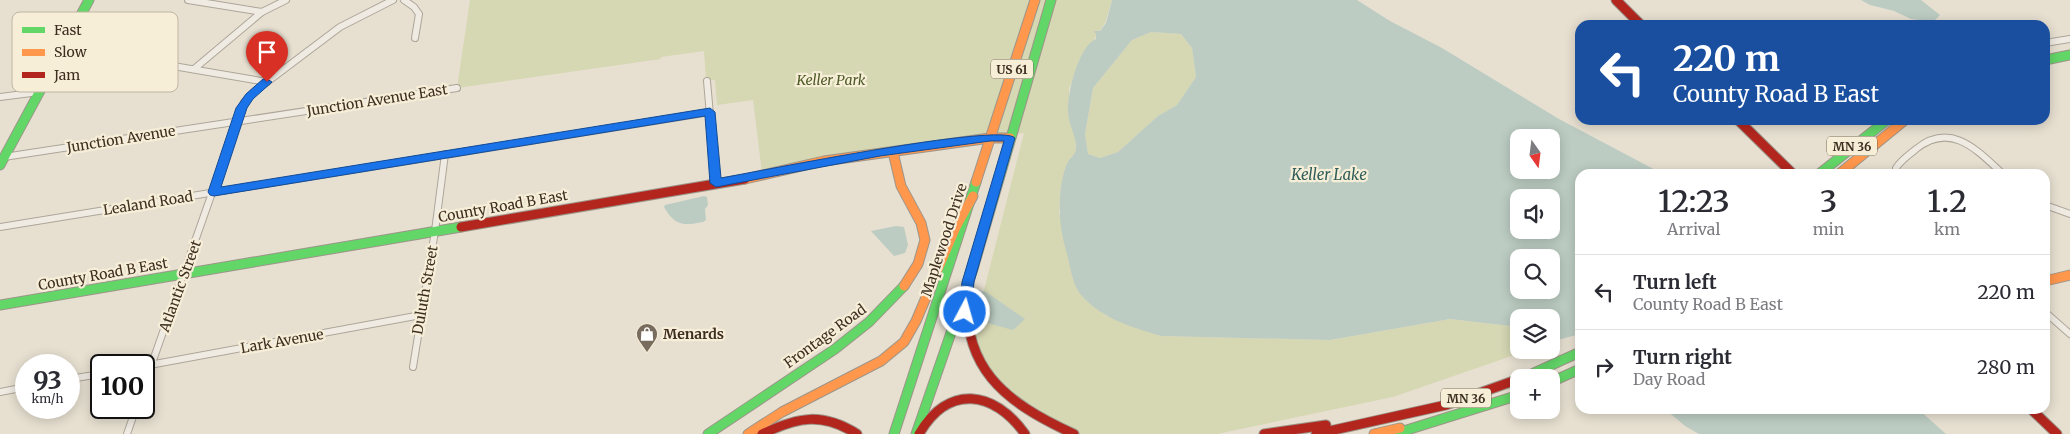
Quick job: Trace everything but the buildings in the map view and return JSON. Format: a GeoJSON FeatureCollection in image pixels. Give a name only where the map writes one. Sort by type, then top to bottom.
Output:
{"type":"FeatureCollection","features":[{"type":"Feature","properties":{"kind":"main road"},"geometry":{"type":"LineString","coordinates":[[82,12],[89,0]]}},
{"type":"Feature","properties":{"kind":"main road","name":"US 61"},"geometry":{"type":"LineString","coordinates":[[990,138],[1035,0]]}},
{"type":"Feature","properties":{"kind":"main road","name":"US 61"},"geometry":{"type":"LineString","coordinates":[[917,434],[968,284],[1051,0]]}},
{"type":"Feature","properties":{"kind":"main road"},"geometry":{"type":"LineString","coordinates":[[1616,0],[1636,20]]}},
{"type":"Feature","properties":{"kind":"main road"},"geometry":{"type":"LineString","coordinates":[[2050,60],[2069,60]]}},
{"type":"Feature","properties":{"kind":"main road"},"geometry":{"type":"LineString","coordinates":[[2050,65],[2069,60]]}},
{"type":"Feature","properties":{"kind":"main road"},"geometry":{"type":"LineString","coordinates":[[2,161],[39,92]]}},
{"type":"Feature","properties":{"kind":"main road"},"geometry":{"type":"LineString","coordinates":[[1743,125],[1787,169]]}},
{"type":"Feature","properties":{"kind":"main road","name":"MN 36"},"geometry":{"type":"LineString","coordinates":[[1825,169],[1881,125]]}},
{"type":"Feature","properties":{"kind":"main road","name":"MN 36"},"geometry":{"type":"LineString","coordinates":[[1845,169],[1900,125]]}},
{"type":"Feature","properties":{"kind":"main road","name":"County Road B East"},"geometry":{"type":"LineString","coordinates":[[0,305],[716,183],[824,161],[990,138],[1010,138]]}},
{"type":"Feature","properties":{"kind":"main road","name":"Maplewood Drive"},"geometry":{"type":"LineString","coordinates":[[894,434],[973,196],[990,138]]}},
{"type":"Feature","properties":{"kind":"main road","name":"Frontage Road"},"geometry":{"type":"LineString","coordinates":[[708,434],[849,340],[882,311],[912,279],[924,254],[924,231],[918,215],[904,195],[893,152]]}},
{"type":"Feature","properties":{"kind":"main road"},"geometry":{"type":"LineString","coordinates":[[748,434],[782,412],[881,361],[904,342],[916,321],[956,227],[973,196]]}},
{"type":"Feature","properties":{"kind":"main road"},"geometry":{"type":"LineString","coordinates":[[2050,280],[2070,275]]}},
{"type":"Feature","properties":{"kind":"main road"},"geometry":{"type":"LineString","coordinates":[[968,284],[965,298],[966,327],[969,342],[982,370],[1001,391],[1028,412],[1074,434]]}},
{"type":"Feature","properties":{"kind":"main road"},"geometry":{"type":"LineString","coordinates":[[1543,369],[1575,354]]}},
{"type":"Feature","properties":{"kind":"main road"},"geometry":{"type":"LineString","coordinates":[[1560,378],[1575,370]]}},
{"type":"Feature","properties":{"kind":"main road","name":"MN 36"},"geometry":{"type":"LineString","coordinates":[[1316,434],[1446,405],[1510,382]]}},
{"type":"Feature","properties":{"kind":"main road","name":"MN 36"},"geometry":{"type":"LineString","coordinates":[[1374,434],[1472,411],[1510,398]]}},
{"type":"Feature","properties":{"kind":"main road"},"geometry":{"type":"LineString","coordinates":[[917,434],[927,420],[940,408],[959,400],[969,399],[989,401],[1007,411],[1015,417],[1025,434]]}},
{"type":"Feature","properties":{"kind":"main road"},"geometry":{"type":"LineString","coordinates":[[1394,434],[1472,411]]}},
{"type":"Feature","properties":{"kind":"main road"},"geometry":{"type":"LineString","coordinates":[[1264,434],[1412,414]]}},
{"type":"Feature","properties":{"kind":"main road"},"geometry":{"type":"LineString","coordinates":[[2037,414],[2057,434]]}},
{"type":"Feature","properties":{"kind":"main road"},"geometry":{"type":"LineString","coordinates":[[762,434],[785,422],[809,418],[835,421],[857,434]]}},
{"type":"Feature","properties":{"kind":"street"},"geometry":{"type":"LineString","coordinates":[[188,0],[262,12]]}},
{"type":"Feature","properties":{"kind":"street"},"geometry":{"type":"LineString","coordinates":[[194,69],[262,12],[286,0]]}},
{"type":"Feature","properties":{"kind":"street","name":"Atlantic Street"},"geometry":{"type":"LineString","coordinates":[[151,354],[184,274],[244,102],[267,82],[340,27],[393,0]]}},
{"type":"Feature","properties":{"kind":"street"},"geometry":{"type":"LineString","coordinates":[[404,0],[414,7],[419,14],[415,38]]}},
{"type":"Feature","properties":{"kind":"street"},"geometry":{"type":"LineString","coordinates":[[2050,42],[2070,39]]}},
{"type":"Feature","properties":{"kind":"street"},"geometry":{"type":"LineString","coordinates":[[178,66],[267,82]]}},
{"type":"Feature","properties":{"kind":"street"},"geometry":{"type":"LineString","coordinates":[[707,81],[716,183]]}},
{"type":"Feature","properties":{"kind":"street","name":"Junction Avenue East"},"geometry":{"type":"LineString","coordinates":[[237,122],[457,88]]}},
{"type":"Feature","properties":{"kind":"street"},"geometry":{"type":"LineString","coordinates":[[0,97],[39,92]]}},
{"type":"Feature","properties":{"kind":"street","name":"Lealand Road"},"geometry":{"type":"LineString","coordinates":[[0,227],[710,112]]}},
{"type":"Feature","properties":{"kind":"street","name":"Junction Avenue"},"geometry":{"type":"LineString","coordinates":[[2,161],[237,122]]}},
{"type":"Feature","properties":{"kind":"street"},"geometry":{"type":"LineString","coordinates":[[1896,169],[1899,163],[1931,139],[1941,138],[1964,142],[1997,169]]}},
{"type":"Feature","properties":{"kind":"street","name":"Duluth Street"},"geometry":{"type":"LineString","coordinates":[[413,366],[435,231],[445,154]]}},
{"type":"Feature","properties":{"kind":"street"},"geometry":{"type":"LineString","coordinates":[[2050,207],[2070,214]]}},
{"type":"Feature","properties":{"kind":"street","name":"Lark Avenue"},"geometry":{"type":"LineString","coordinates":[[155,364],[421,315]]}},
{"type":"Feature","properties":{"kind":"street"},"geometry":{"type":"LineString","coordinates":[[2050,316],[2070,334]]}},
{"type":"Feature","properties":{"kind":"street"},"geometry":{"type":"LineString","coordinates":[[0,392],[15,389]]}},
{"type":"Feature","properties":{"kind":"street"},"geometry":{"type":"LineString","coordinates":[[127,434],[132,419]]}},
{"type":"Feature","properties":{"kind":"green space","name":"Keller Park"},"geometry":{"type":"Polygon","coordinates":[[[470,0],[1112,0],[1105,23],[1097,34],[1069,88],[1069,119],[1075,137],[1076,151],[1067,164],[1061,185],[1059,212],[1077,290],[1090,304],[1107,316],[1161,336],[1330,340],[1450,319],[1510,326],[1510,357],[1393,397],[1217,434],[1073,434],[994,386],[971,341],[1024,133],[957,139],[762,173],[753,100],[717,105],[715,80],[706,80],[704,51],[661,57],[661,59],[457,88],[470,0]]]}},
{"type":"Feature","properties":{"kind":"green space"},"geometry":{"type":"Polygon","coordinates":[[[1151,32],[1181,34],[1192,48],[1196,77],[1177,105],[1158,116],[1118,152],[1100,158],[1088,154],[1085,134],[1093,88],[1132,40],[1151,32]]]}},
{"type":"Feature","properties":{"kind":"water","name":"Keller Lake"},"geometry":{"type":"Polygon","coordinates":[[[1112,0],[1357,0],[1390,21],[1442,48],[1559,119],[1654,169],[1575,169],[1575,335],[1560,339],[1560,309],[1510,309],[1510,326],[1450,319],[1330,340],[1161,336],[1115,320],[1086,300],[1074,283],[1063,237],[1060,221],[1061,186],[1066,166],[1075,153],[1076,148],[1068,116],[1068,103],[1079,60],[1084,50],[1096,39],[1094,31],[1100,31],[1106,23],[1112,0]],[[1151,32],[1132,40],[1093,88],[1085,134],[1088,154],[1100,158],[1118,152],[1158,116],[1177,105],[1196,77],[1192,48],[1181,34],[1151,32]]]}},
{"type":"Feature","properties":{"kind":"water"},"geometry":{"type":"Polygon","coordinates":[[[1861,0],[1921,0],[1940,15],[1935,20],[1911,19],[1894,11],[1870,5],[1861,0]]]}},
{"type":"Feature","properties":{"kind":"water"},"geometry":{"type":"Polygon","coordinates":[[[704,196],[707,197],[708,205],[705,209],[706,220],[703,222],[680,223],[672,218],[664,207],[665,205],[704,196]]]}},
{"type":"Feature","properties":{"kind":"water"},"geometry":{"type":"Polygon","coordinates":[[[896,226],[904,227],[908,245],[905,253],[894,256],[871,231],[896,226]]]}},
{"type":"Feature","properties":{"kind":"water"},"geometry":{"type":"Polygon","coordinates":[[[973,288],[986,292],[1025,319],[1013,330],[980,321],[965,311],[973,288]]]}},
{"type":"Feature","properties":{"kind":"water"},"geometry":{"type":"Polygon","coordinates":[[[1671,414],[1924,414],[1946,434],[1699,434],[1685,426],[1671,414]]]}},
{"type":"Feature","properties":{"kind":"traffic: fast"},"geometry":{"type":"LineString","coordinates":[[83,12],[89,0]]}},
{"type":"Feature","properties":{"kind":"traffic: fast"},"geometry":{"type":"LineString","coordinates":[[916,434],[973,269],[1051,0]]}},
{"type":"Feature","properties":{"kind":"traffic: fast"},"geometry":{"type":"LineString","coordinates":[[2050,59],[2070,55]]}},
{"type":"Feature","properties":{"kind":"traffic: fast"},"geometry":{"type":"LineString","coordinates":[[0,165],[39,92]]}},
{"type":"Feature","properties":{"kind":"traffic: fast"},"geometry":{"type":"LineString","coordinates":[[1825,169],[1881,125]]}},
{"type":"Feature","properties":{"kind":"traffic: fast"},"geometry":{"type":"LineString","coordinates":[[894,434],[976,182]]}},
{"type":"Feature","properties":{"kind":"traffic: fast"},"geometry":{"type":"LineString","coordinates":[[0,305],[461,227]]}},
{"type":"Feature","properties":{"kind":"traffic: fast"},"geometry":{"type":"LineString","coordinates":[[708,434],[835,349],[869,322],[904,286]]}},
{"type":"Feature","properties":{"kind":"traffic: fast"},"geometry":{"type":"LineString","coordinates":[[1543,369],[1575,354]]}},
{"type":"Feature","properties":{"kind":"traffic: fast"},"geometry":{"type":"LineString","coordinates":[[1560,378],[1575,371]]}},
{"type":"Feature","properties":{"kind":"traffic: fast"},"geometry":{"type":"LineString","coordinates":[[1394,434],[1510,398]]}},
{"type":"Feature","properties":{"kind":"traffic: slow"},"geometry":{"type":"LineString","coordinates":[[976,182],[1035,0]]}},
{"type":"Feature","properties":{"kind":"traffic: slow"},"geometry":{"type":"LineString","coordinates":[[1845,169],[1899,125]]}},
{"type":"Feature","properties":{"kind":"traffic: slow"},"geometry":{"type":"LineString","coordinates":[[745,179],[824,161],[990,138],[1010,138]]}},
{"type":"Feature","properties":{"kind":"traffic: slow"},"geometry":{"type":"LineString","coordinates":[[893,152],[901,186],[905,197],[918,216],[925,240],[922,256],[904,286]]}},
{"type":"Feature","properties":{"kind":"traffic: slow"},"geometry":{"type":"LineString","coordinates":[[748,434],[782,412],[881,361],[904,342],[916,321],[956,227],[973,196]]}},
{"type":"Feature","properties":{"kind":"traffic: slow"},"geometry":{"type":"LineString","coordinates":[[2050,280],[2070,275]]}},
{"type":"Feature","properties":{"kind":"traffic: slow"},"geometry":{"type":"LineString","coordinates":[[1374,434],[1400,428]]}},
{"type":"Feature","properties":{"kind":"traffic: jam"},"geometry":{"type":"LineString","coordinates":[[1616,0],[1636,20]]}},
{"type":"Feature","properties":{"kind":"traffic: jam"},"geometry":{"type":"LineString","coordinates":[[1743,125],[1788,169]]}},
{"type":"Feature","properties":{"kind":"traffic: jam"},"geometry":{"type":"LineString","coordinates":[[461,227],[745,179]]}},
{"type":"Feature","properties":{"kind":"traffic: jam"},"geometry":{"type":"LineString","coordinates":[[968,284],[966,301],[968,334],[975,355],[986,373],[1000,389],[1017,403],[1035,415],[1074,434]]}},
{"type":"Feature","properties":{"kind":"traffic: jam"},"geometry":{"type":"LineString","coordinates":[[1316,434],[1446,405],[1510,382]]}},
{"type":"Feature","properties":{"kind":"traffic: jam"},"geometry":{"type":"LineString","coordinates":[[919,434],[938,409],[950,402],[962,399],[975,399],[998,407],[1009,414],[1025,434]]}},
{"type":"Feature","properties":{"kind":"traffic: jam"},"geometry":{"type":"LineString","coordinates":[[2036,414],[2057,434]]}},
{"type":"Feature","properties":{"kind":"traffic: jam"},"geometry":{"type":"LineString","coordinates":[[762,434],[787,423],[810,419],[822,419],[833,422],[857,434]]}},
{"type":"Feature","properties":{"kind":"traffic: jam"},"geometry":{"type":"LineString","coordinates":[[1264,434],[1326,425]]}},
{"type":"Feature","properties":{"kind":"place","name":"Menards"},"geometry":{"type":"Point","coordinates":[647,353]}},
{"type":"Feature","properties":{"kind":"route"},"geometry":{"type":"LineString","coordinates":[[267,82],[244,102],[214,192],[710,112],[716,183],[824,161],[880,152],[893,152],[990,138],[1010,138],[968,282],[965,312]]}}]}
